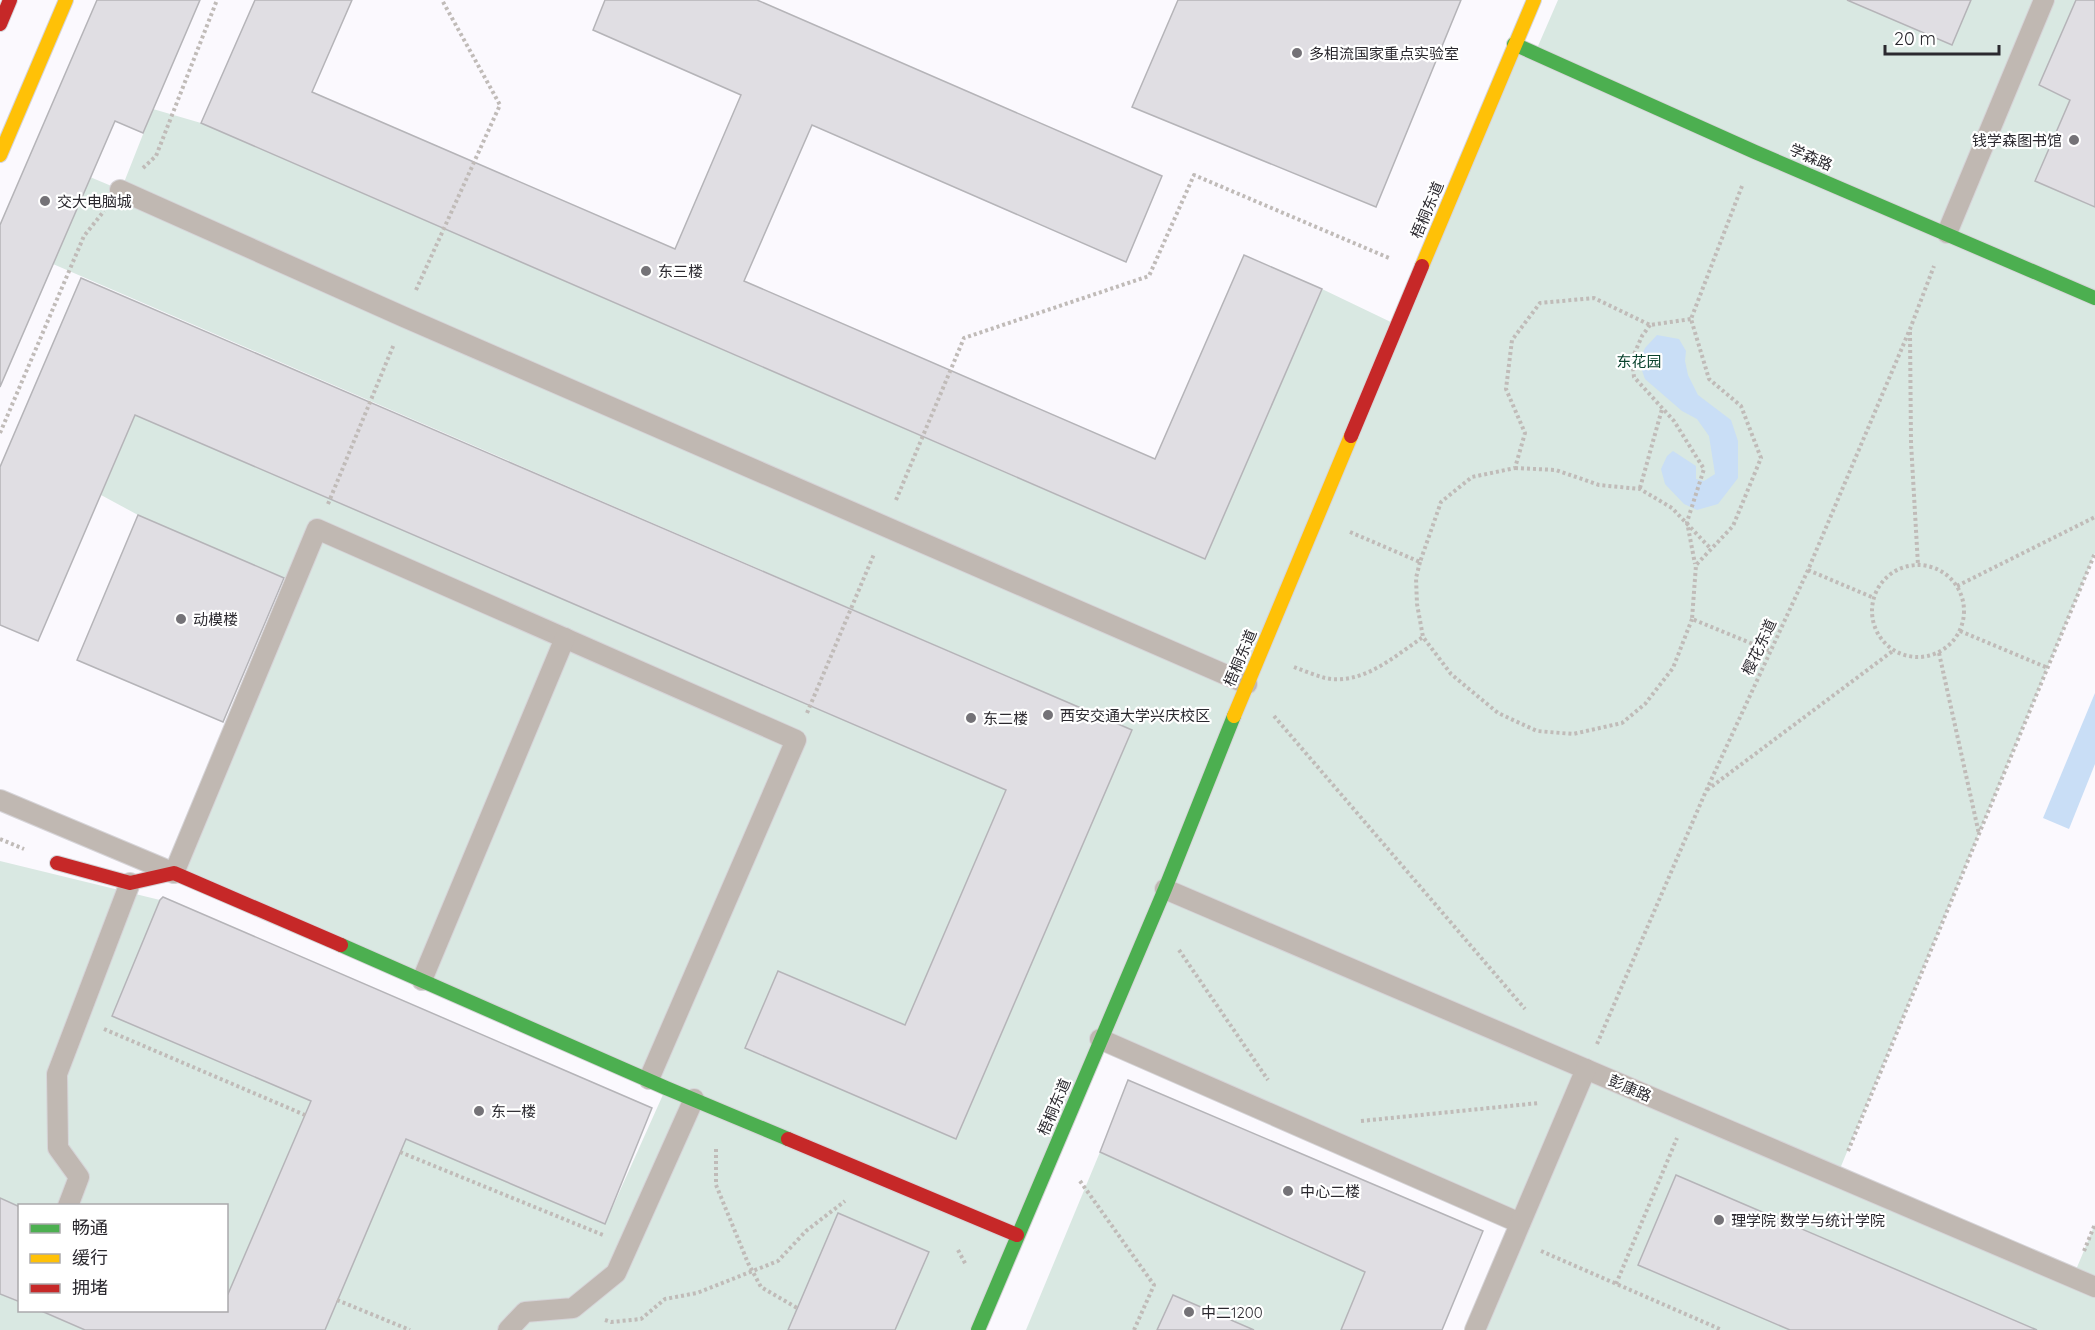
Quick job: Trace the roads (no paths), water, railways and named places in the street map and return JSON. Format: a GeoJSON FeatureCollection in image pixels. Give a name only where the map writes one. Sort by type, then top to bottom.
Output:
{"type":"FeatureCollection","features":[{"type":"Feature","properties":{"kind":"street"},"geometry":{"type":"LineString","coordinates":[[0,24],[10,0]]}},
{"type":"Feature","properties":{"kind":"street"},"geometry":{"type":"LineString","coordinates":[[0,155],[66,0]]}},
{"type":"Feature","properties":{"kind":"street","name":"梧桐东道"},"geometry":{"type":"LineString","coordinates":[[978,1330],[1165,889],[1247,684],[1534,0]]}},
{"type":"Feature","properties":{"kind":"street","name":"学森路"},"geometry":{"type":"LineString","coordinates":[[1514,44],[1755,152],[2095,298]]}},
{"type":"Feature","properties":{"kind":"street"},"geometry":{"type":"LineString","coordinates":[[57,863],[130,883],[174,873],[694,1099],[1017,1235]]}},
{"type":"Feature","properties":{"kind":"lane"},"geometry":{"type":"LineString","coordinates":[[1947,233],[2044,0]]}},
{"type":"Feature","properties":{"kind":"lane"},"geometry":{"type":"LineString","coordinates":[[120,190],[405,317],[1247,684]]}},
{"type":"Feature","properties":{"kind":"lane"},"geometry":{"type":"LineString","coordinates":[[0,800],[174,873],[317,529],[796,740],[649,1078]]}},
{"type":"Feature","properties":{"kind":"lane"},"geometry":{"type":"LineString","coordinates":[[422,980],[565,638]]}},
{"type":"Feature","properties":{"kind":"lane"},"geometry":{"type":"LineString","coordinates":[[69,1204],[79,1177],[58,1148],[57,1074],[130,883]]}},
{"type":"Feature","properties":{"kind":"lane","name":"彭康路"},"geometry":{"type":"LineString","coordinates":[[1165,889],[2095,1287]]}},
{"type":"Feature","properties":{"kind":"lane"},"geometry":{"type":"LineString","coordinates":[[1100,1039],[1516,1231]]}},
{"type":"Feature","properties":{"kind":"lane"},"geometry":{"type":"LineString","coordinates":[[1475,1330],[1586,1069]]}},
{"type":"Feature","properties":{"kind":"lane"},"geometry":{"type":"LineString","coordinates":[[507,1330],[525,1312],[573,1308],[616,1273],[694,1099]]}},
{"type":"Feature","properties":{"kind":"water"},"geometry":{"type":"Polygon","coordinates":[[[1657,335],[1679,339],[1686,351],[1685,361],[1688,375],[1698,395],[1731,420],[1738,441],[1738,478],[1718,504],[1697,510],[1684,504],[1665,484],[1661,469],[1667,456],[1673,451],[1696,466],[1696,479],[1704,481],[1715,474],[1709,436],[1697,419],[1682,411],[1645,379],[1639,362],[1645,348],[1657,335]]]}},
{"type":"Feature","properties":{"kind":"water"},"geometry":{"type":"Polygon","coordinates":[[[2095,693],[2095,764],[2069,829],[2043,818],[2095,693]]]}},
{"type":"Feature","properties":{"kind":"place","name":"多相流国家重点实验室"},"geometry":{"type":"Point","coordinates":[1297,53]}},
{"type":"Feature","properties":{"kind":"place","name":"钱学森图书馆"},"geometry":{"type":"Point","coordinates":[2074,140]}},
{"type":"Feature","properties":{"kind":"place","name":"交大电脑城"},"geometry":{"type":"Point","coordinates":[45,201]}},
{"type":"Feature","properties":{"kind":"place","name":"东三楼"},"geometry":{"type":"Point","coordinates":[646,271]}},
{"type":"Feature","properties":{"kind":"place","name":"动模楼"},"geometry":{"type":"Point","coordinates":[181,619]}},
{"type":"Feature","properties":{"kind":"place","name":"西安交通大学兴庆校区"},"geometry":{"type":"Point","coordinates":[1048,715]}},
{"type":"Feature","properties":{"kind":"place","name":"东二楼"},"geometry":{"type":"Point","coordinates":[971,718]}},
{"type":"Feature","properties":{"kind":"place","name":"东一楼"},"geometry":{"type":"Point","coordinates":[479,1111]}},
{"type":"Feature","properties":{"kind":"place","name":"中心二楼"},"geometry":{"type":"Point","coordinates":[1288,1191]}},
{"type":"Feature","properties":{"kind":"place","name":"理学院 数学与统计学院"},"geometry":{"type":"Point","coordinates":[1719,1220]}},
{"type":"Feature","properties":{"kind":"place","name":"中二1200"},"geometry":{"type":"Point","coordinates":[1189,1312]}},
{"type":"Feature","properties":{"kind":"park label","name":"东花园"},"geometry":{"type":"Point","coordinates":[1639,361]}}]}
